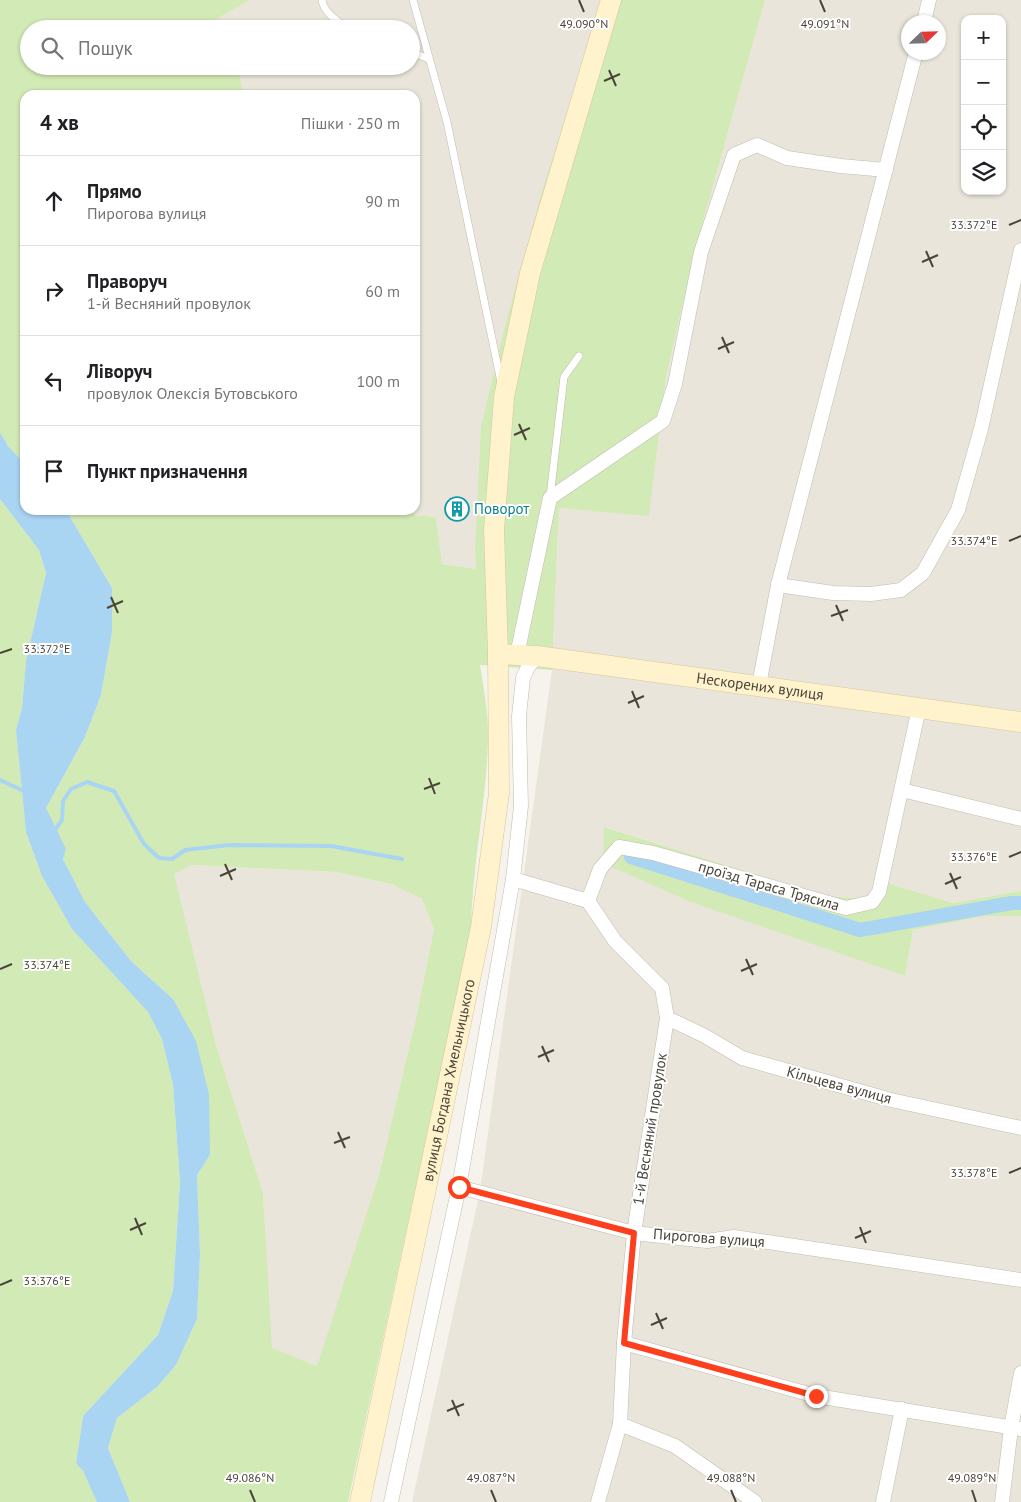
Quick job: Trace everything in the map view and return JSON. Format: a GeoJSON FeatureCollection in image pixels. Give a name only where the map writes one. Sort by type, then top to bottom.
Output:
{"type":"FeatureCollection","features":[{"type":"Feature","properties":{"kind":"main road","name":"вулиця Богдана Хмельницького"},"geometry":{"type":"LineString","coordinates":[[360,1502],[481,927],[499,793],[508,655],[494,530],[504,397],[530,273],[611,0]]}},
{"type":"Feature","properties":{"kind":"main road","name":"Нескорених вулиця"},"geometry":{"type":"LineString","coordinates":[[508,655],[537,656],[1021,722]]}},
{"type":"Feature","properties":{"kind":"street"},"geometry":{"type":"LineString","coordinates":[[926,15],[930,0]]}},
{"type":"Feature","properties":{"kind":"street"},"geometry":{"type":"LineString","coordinates":[[759,686],[778,585],[914,60]]}},
{"type":"Feature","properties":{"kind":"street"},"geometry":{"type":"LineString","coordinates":[[508,655],[550,498],[663,421],[675,384],[701,252],[734,155],[757,145],[787,158],[886,170]]}},
{"type":"Feature","properties":{"kind":"street"},"geometry":{"type":"LineString","coordinates":[[778,585],[833,593],[870,594],[901,590],[923,573],[958,510],[981,429],[1021,250]]}},
{"type":"Feature","properties":{"kind":"street"},"geometry":{"type":"LineString","coordinates":[[391,1502],[459,1187],[512,879],[521,806],[519,716],[523,678],[528,667],[537,656]]}},
{"type":"Feature","properties":{"kind":"street","name":"проїзд Тараса Трясила"},"geometry":{"type":"LineString","coordinates":[[588,901],[600,869],[619,847],[653,853],[846,908],[872,902],[880,892],[919,708]]}},
{"type":"Feature","properties":{"kind":"street"},"geometry":{"type":"LineString","coordinates":[[902,790],[1021,819]]}},
{"type":"Feature","properties":{"kind":"street"},"geometry":{"type":"LineString","coordinates":[[512,879],[588,901]]}},
{"type":"Feature","properties":{"kind":"street","name":"1-й Весняний провулок"},"geometry":{"type":"LineString","coordinates":[[588,901],[615,940],[662,988],[667,1018],[634,1233],[624,1343],[620,1424],[598,1502]]}},
{"type":"Feature","properties":{"kind":"street","name":"Кільцева вулиця"},"geometry":{"type":"LineString","coordinates":[[667,1018],[705,1036],[742,1058],[892,1100],[1021,1128]]}},
{"type":"Feature","properties":{"kind":"street","name":"Пирогова вулиця"},"geometry":{"type":"LineString","coordinates":[[459,1187],[634,1233],[707,1241],[734,1237],[1021,1280]]}},
{"type":"Feature","properties":{"kind":"street"},"geometry":{"type":"LineString","coordinates":[[624,1343],[816,1396],[1016,1428]]}},
{"type":"Feature","properties":{"kind":"street"},"geometry":{"type":"LineString","coordinates":[[1002,1502],[1016,1428],[1021,1373]]}},
{"type":"Feature","properties":{"kind":"street"},"geometry":{"type":"LineString","coordinates":[[883,1502],[902,1409]]}},
{"type":"Feature","properties":{"kind":"street"},"geometry":{"type":"LineString","coordinates":[[620,1424],[675,1446],[755,1502]]}},
{"type":"Feature","properties":{"kind":"lane"},"geometry":{"type":"LineString","coordinates":[[322,0],[322,4],[336,20]]}},
{"type":"Feature","properties":{"kind":"lane"},"geometry":{"type":"LineString","coordinates":[[413,0],[418,20]]}},
{"type":"Feature","properties":{"kind":"lane"},"geometry":{"type":"LineString","coordinates":[[420,26],[447,122],[504,397]]}},
{"type":"Feature","properties":{"kind":"lane"},"geometry":{"type":"LineString","coordinates":[[420,56],[429,59]]}},
{"type":"Feature","properties":{"kind":"lane"},"geometry":{"type":"LineString","coordinates":[[550,498],[564,377],[579,356]]}},
{"type":"Feature","properties":{"kind":"shaded area"},"geometry":{"type":"Polygon","coordinates":[[[250,0],[604,0],[475,550],[476,569],[442,564],[436,517],[414,515],[420,515],[420,90],[242,90],[240,75],[420,75],[420,20],[215,20],[250,0]]]}},
{"type":"Feature","properties":{"kind":"shaded area"},"geometry":{"type":"Polygon","coordinates":[[[765,0],[1021,0],[1021,891],[953,903],[887,883],[867,899],[826,896],[605,827],[603,863],[905,976],[913,930],[985,916],[1021,916],[1021,1502],[412,1502],[480,1191],[552,670],[559,508],[649,515],[666,378],[695,250],[765,0]]]}},
{"type":"Feature","properties":{"kind":"shaded area"},"geometry":{"type":"Polygon","coordinates":[[[191,865],[336,872],[391,884],[422,899],[434,929],[416,1018],[379,1175],[318,1366],[271,1348],[263,1193],[216,1045],[173,874],[191,865]]]}},
{"type":"Feature","properties":{"kind":"green space"},"geometry":{"type":"Polygon","coordinates":[[[0,0],[250,0],[215,20],[20,20],[20,75],[240,75],[242,90],[20,90],[20,459],[8,446],[0,432],[0,0]]]}},
{"type":"Feature","properties":{"kind":"green space"},"geometry":{"type":"Polygon","coordinates":[[[604,0],[765,0],[695,250],[666,378],[649,516],[559,508],[552,670],[480,665],[485,693],[488,742],[471,930],[348,1502],[130,1502],[108,1448],[117,1418],[158,1386],[176,1365],[197,1319],[200,1254],[197,1175],[210,1155],[173,999],[131,961],[85,902],[63,859],[46,808],[85,737],[101,695],[112,632],[112,588],[69,515],[414,515],[436,517],[442,564],[476,569],[475,550],[481,427],[505,326],[543,188],[604,0]],[[191,865],[174,874],[216,1045],[263,1193],[272,1348],[317,1366],[379,1175],[416,1018],[434,929],[422,899],[391,884],[336,872],[191,865]]]}},
{"type":"Feature","properties":{"kind":"green space"},"geometry":{"type":"Polygon","coordinates":[[[0,499],[39,550],[46,573],[26,661],[22,708],[16,730],[26,832],[42,876],[72,929],[148,1012],[162,1039],[173,1085],[180,1182],[173,1291],[158,1335],[83,1416],[76,1462],[83,1471],[97,1502],[0,1502],[0,499]]]}},
{"type":"Feature","properties":{"kind":"green space"},"geometry":{"type":"Polygon","coordinates":[[[604,827],[826,896],[867,899],[887,883],[953,903],[1021,891],[1021,916],[985,916],[913,930],[905,976],[691,902],[603,863],[604,827]]]}},
{"type":"Feature","properties":{"kind":"water"},"geometry":{"type":"Polygon","coordinates":[[[0,432],[8,446],[20,459],[20,515],[69,515],[112,588],[112,632],[101,695],[85,737],[46,808],[66,849],[63,859],[85,902],[131,961],[173,999],[196,1041],[209,1095],[210,1155],[197,1175],[200,1254],[197,1319],[176,1365],[158,1386],[117,1418],[108,1448],[130,1502],[97,1502],[83,1471],[76,1463],[83,1416],[158,1335],[173,1291],[180,1182],[173,1085],[162,1039],[148,1012],[72,929],[42,876],[26,832],[16,730],[22,708],[26,661],[46,573],[39,550],[0,499],[0,432]]]}},
{"type":"Feature","properties":{"kind":"waterway"},"geometry":{"type":"LineString","coordinates":[[0,780],[26,792]]}},
{"type":"Feature","properties":{"kind":"waterway"},"geometry":{"type":"LineString","coordinates":[[54,831],[62,820],[63,801],[71,789],[87,782],[114,791],[144,844],[159,858],[172,859],[185,850],[229,845],[331,846],[402,859]]}},
{"type":"Feature","properties":{"kind":"waterway"},"geometry":{"type":"LineString","coordinates":[[631,857],[860,930],[1021,903]]}},
{"type":"Feature","properties":{"kind":"place","name":"Поворот"},"geometry":{"type":"Point","coordinates":[457,509]}},
{"type":"Feature","properties":{"kind":"route"},"geometry":{"type":"LineString","coordinates":[[459,1187],[634,1233],[624,1343],[816,1396]]}}]}
